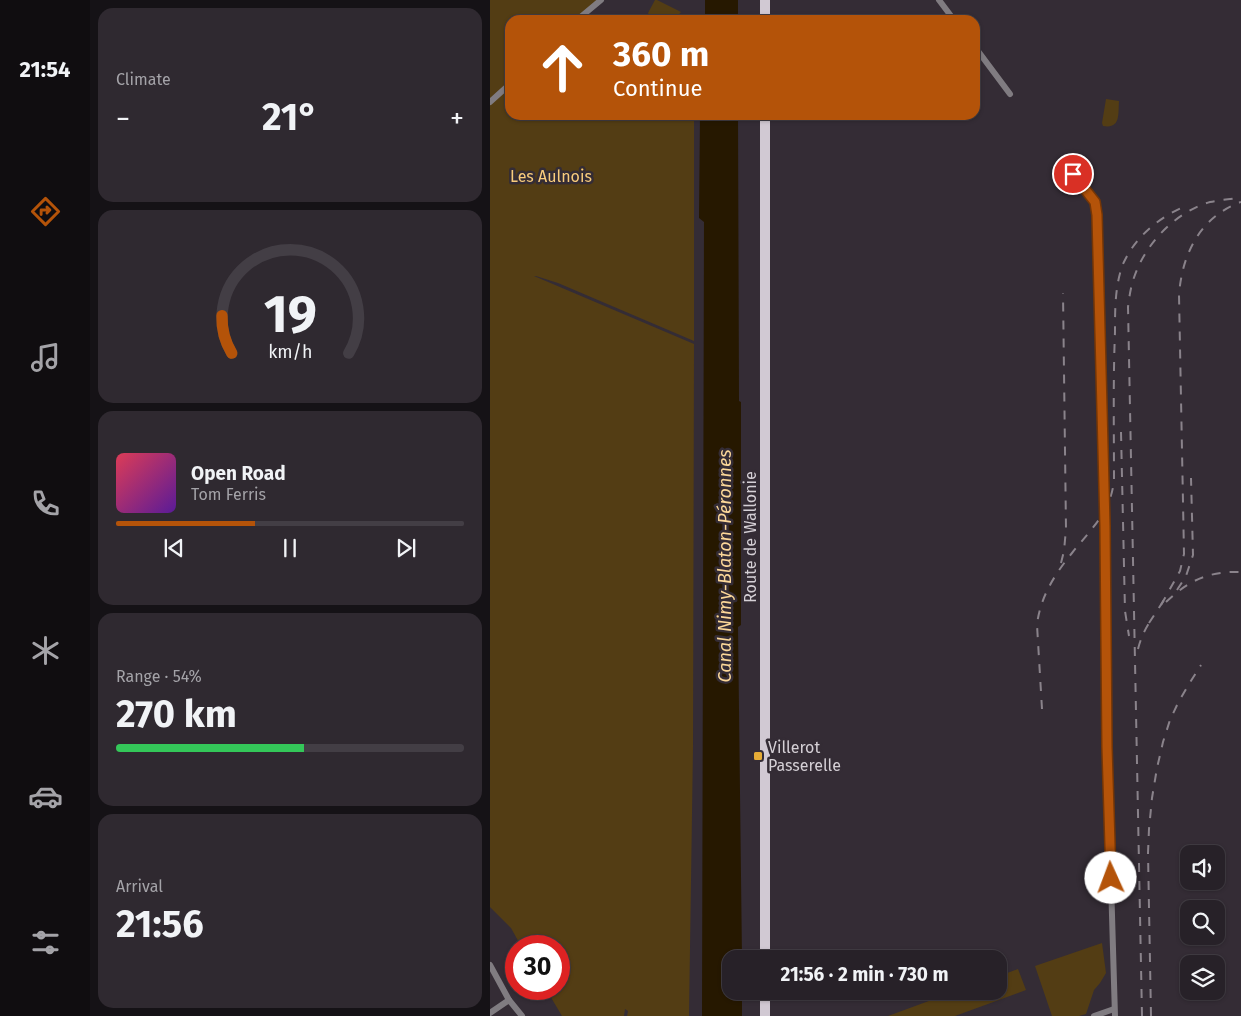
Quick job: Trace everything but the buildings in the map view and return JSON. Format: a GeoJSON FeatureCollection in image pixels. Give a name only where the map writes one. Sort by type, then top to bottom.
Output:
{"type":"FeatureCollection","features":[{"type":"Feature","properties":{"kind":"main road"},"geometry":{"type":"LineString","coordinates":[[765,0],[765,15]]}},
{"type":"Feature","properties":{"kind":"main road","name":"Route de Wallonie"},"geometry":{"type":"LineString","coordinates":[[765,120],[765,950]]}},
{"type":"Feature","properties":{"kind":"main road"},"geometry":{"type":"LineString","coordinates":[[765,1000],[765,1016]]}},
{"type":"Feature","properties":{"kind":"street"},"geometry":{"type":"LineString","coordinates":[[583,15],[601,0]]}},
{"type":"Feature","properties":{"kind":"street"},"geometry":{"type":"LineString","coordinates":[[939,0],[950,15]]}},
{"type":"Feature","properties":{"kind":"street"},"geometry":{"type":"LineString","coordinates":[[980,54],[1010,94]]}},
{"type":"Feature","properties":{"kind":"street"},"geometry":{"type":"LineString","coordinates":[[490,102],[505,88]]}},
{"type":"Feature","properties":{"kind":"street"},"geometry":{"type":"LineString","coordinates":[[1073,174],[1095,202],[1097,215],[1105,526],[1107,747],[1115,1016]]}},
{"type":"Feature","properties":{"kind":"street"},"geometry":{"type":"LineString","coordinates":[[490,965],[505,994]]}},
{"type":"Feature","properties":{"kind":"street"},"geometry":{"type":"LineString","coordinates":[[490,1013],[508,1000],[522,1016]]}},
{"type":"Feature","properties":{"kind":"street"},"geometry":{"type":"LineString","coordinates":[[1094,1016],[1114,1008]]}},
{"type":"Feature","properties":{"kind":"green space"},"geometry":{"type":"Polygon","coordinates":[[[490,0],[599,0],[581,15],[505,15],[505,86],[490,100],[490,0]]]}},
{"type":"Feature","properties":{"kind":"green space"},"geometry":{"type":"Polygon","coordinates":[[[655,0],[681,12],[678,15],[649,15],[648,13],[655,0]]]}},
{"type":"Feature","properties":{"kind":"green space","name":"Les Aulnois"},"geometry":{"type":"Polygon","coordinates":[[[505,90],[505,120],[694,120],[694,341],[558,283],[534,276],[694,344],[693,747],[689,1016],[627,1016],[628,1011],[625,1009],[624,1016],[562,1016],[553,1000],[570,1000],[570,935],[515,935],[511,928],[490,907],[490,104],[505,90]]]}},
{"type":"Feature","properties":{"kind":"green space"},"geometry":{"type":"Polygon","coordinates":[[[1106,99],[1119,101],[1118,115],[1116,123],[1103,126],[1102,123],[1106,99]]]}},
{"type":"Feature","properties":{"kind":"green space"},"geometry":{"type":"Polygon","coordinates":[[[1102,943],[1106,973],[1094,990],[1086,1014],[1079,1016],[1052,1016],[1035,966],[1102,943]]]}},
{"type":"Feature","properties":{"kind":"green space"},"geometry":{"type":"Polygon","coordinates":[[[1018,969],[1026,990],[1007,997],[1007,973],[1018,969]]]}},
{"type":"Feature","properties":{"kind":"green space"},"geometry":{"type":"Polygon","coordinates":[[[932,1000],[999,1000],[955,1016],[888,1016],[932,1000]]]}},
{"type":"Feature","properties":{"kind":"water"},"geometry":{"type":"Polygon","coordinates":[[[705,0],[738,0],[738,15],[705,15],[705,0]]]}},
{"type":"Feature","properties":{"kind":"water","name":"Canal Nimy-Blaton-Péronnes"},"geometry":{"type":"Polygon","coordinates":[[[700,120],[738,120],[741,625],[738,627],[742,950],[722,950],[722,1000],[742,1000],[742,1016],[702,1016],[704,222],[699,218],[700,120]]]}},
{"type":"Feature","properties":{"kind":"railway"},"geometry":{"type":"LineString","coordinates":[[1142,1016],[1128,307],[1131,287],[1137,270],[1143,257],[1161,233],[1184,214],[1196,207],[1210,202],[1241,198]]}},
{"type":"Feature","properties":{"kind":"railway"},"geometry":{"type":"LineString","coordinates":[[1161,605],[1180,571],[1184,554],[1179,295],[1181,280],[1189,252],[1204,227],[1214,217],[1241,202]]}},
{"type":"Feature","properties":{"kind":"railway"},"geometry":{"type":"LineString","coordinates":[[1042,709],[1037,625],[1041,605],[1049,586],[1060,569],[1099,520],[1109,502],[1114,480],[1115,306],[1120,272],[1128,254],[1141,237],[1157,222],[1186,206]]}},
{"type":"Feature","properties":{"kind":"railway"},"geometry":{"type":"LineString","coordinates":[[1061,563],[1066,529],[1063,293]]}},
{"type":"Feature","properties":{"kind":"railway"},"geometry":{"type":"LineString","coordinates":[[1121,432],[1125,611],[1129,636]]}},
{"type":"Feature","properties":{"kind":"railway"},"geometry":{"type":"LineString","coordinates":[[1177,590],[1186,576],[1193,555],[1191,478]]}},
{"type":"Feature","properties":{"kind":"railway"},"geometry":{"type":"LineString","coordinates":[[1166,602],[1183,588],[1200,578],[1219,573],[1241,572]]}},
{"type":"Feature","properties":{"kind":"railway"},"geometry":{"type":"LineString","coordinates":[[1149,623],[1164,600]]}},
{"type":"Feature","properties":{"kind":"railway"},"geometry":{"type":"LineString","coordinates":[[1138,649],[1144,632],[1153,617]]}},
{"type":"Feature","properties":{"kind":"railway"},"geometry":{"type":"LineString","coordinates":[[1151,1016],[1148,853],[1152,798],[1157,768],[1170,720],[1201,665]]}},
{"type":"Feature","properties":{"kind":"place","name":"Villerot Passerelle"},"geometry":{"type":"Point","coordinates":[758,756]}},
{"type":"Feature","properties":{"kind":"route"},"geometry":{"type":"LineString","coordinates":[[1073,174],[1095,202],[1097,215],[1111,878]]}}]}
